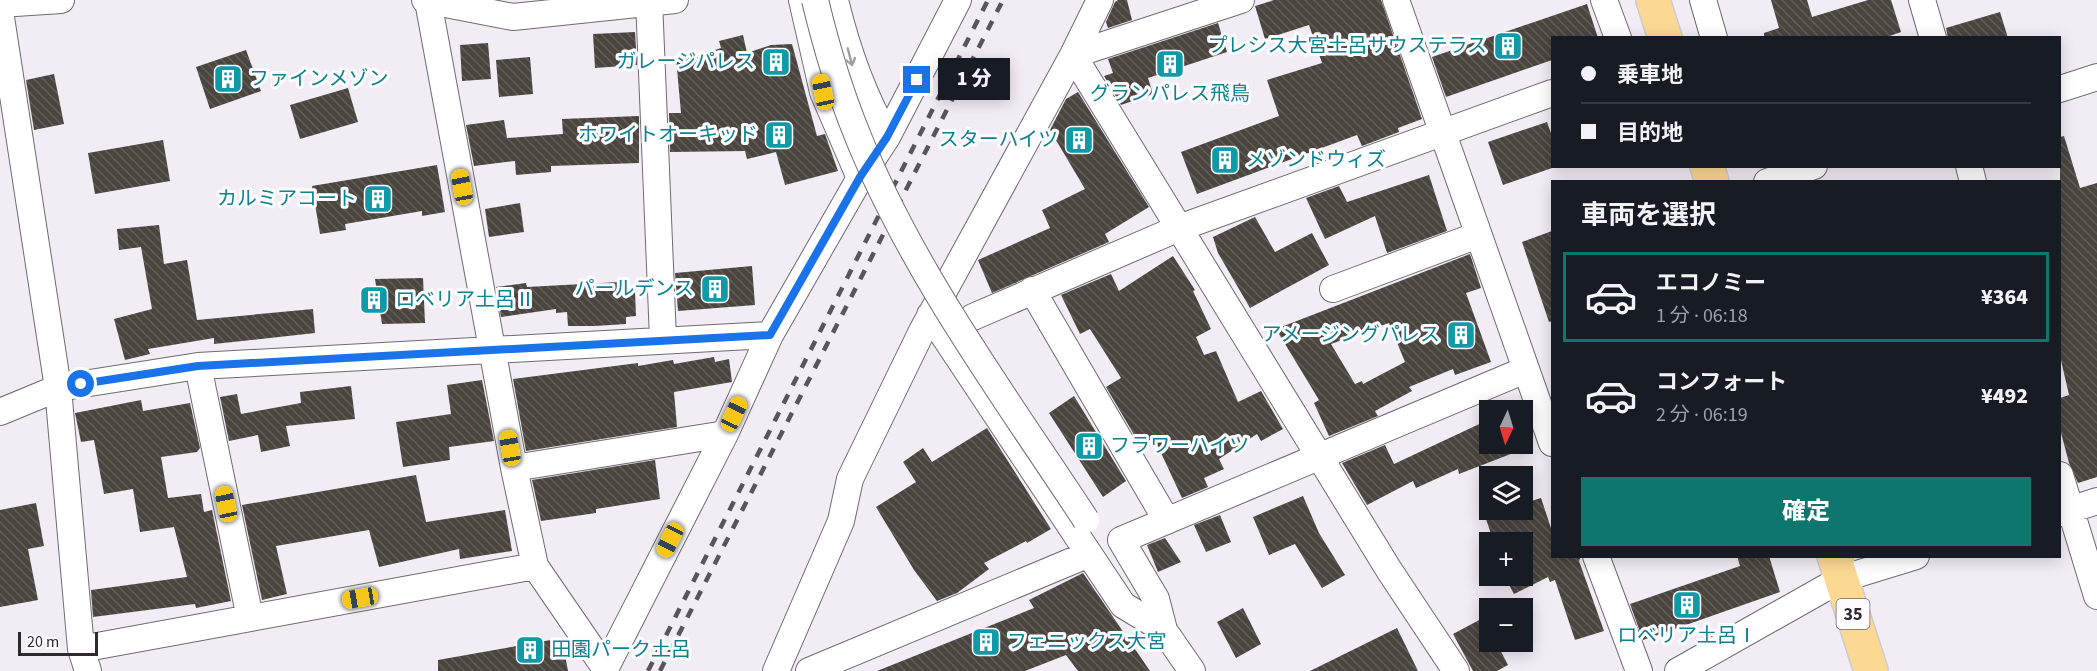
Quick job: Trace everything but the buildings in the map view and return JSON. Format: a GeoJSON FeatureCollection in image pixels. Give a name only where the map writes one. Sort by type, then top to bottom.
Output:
{"type":"FeatureCollection","features":[{"type":"Feature","properties":{"kind":"main road"},"geometry":{"type":"LineString","coordinates":[[1653,0],[1664,36]]}},
{"type":"Feature","properties":{"kind":"main road","name":"35"},"geometry":{"type":"LineString","coordinates":[[1838,568],[1871,671]]}},
{"type":"Feature","properties":{"kind":"street"},"geometry":{"type":"LineString","coordinates":[[0,4],[61,0]]}},
{"type":"Feature","properties":{"kind":"street"},"geometry":{"type":"LineString","coordinates":[[675,0],[513,17],[426,0],[514,468],[535,566],[604,670],[725,434],[770,335],[860,177],[887,137],[958,0]]}},
{"type":"Feature","properties":{"kind":"street"},"geometry":{"type":"LineString","coordinates":[[802,0],[823,92],[860,177]]}},
{"type":"Feature","properties":{"kind":"street"},"geometry":{"type":"LineString","coordinates":[[815,0],[830,61],[857,135],[900,225],[964,334],[1086,520],[1192,671]]}},
{"type":"Feature","properties":{"kind":"street"},"geometry":{"type":"LineString","coordinates":[[835,0],[852,65],[868,103],[887,137]]}},
{"type":"Feature","properties":{"kind":"street"},"geometry":{"type":"LineString","coordinates":[[776,670],[841,521],[850,480],[930,315],[1073,56],[1100,0]]}},
{"type":"Feature","properties":{"kind":"street"},"geometry":{"type":"LineString","coordinates":[[1073,56],[1242,0]]}},
{"type":"Feature","properties":{"kind":"street"},"geometry":{"type":"LineString","coordinates":[[1396,0],[1551,440]]}},
{"type":"Feature","properties":{"kind":"street"},"geometry":{"type":"LineString","coordinates":[[1604,0],[1617,36]]}},
{"type":"Feature","properties":{"kind":"street"},"geometry":{"type":"LineString","coordinates":[[1703,0],[1713,36]]}},
{"type":"Feature","properties":{"kind":"street"},"geometry":{"type":"LineString","coordinates":[[1922,0],[1932,36]]}},
{"type":"Feature","properties":{"kind":"street"},"geometry":{"type":"LineString","coordinates":[[650,2],[663,339]]}},
{"type":"Feature","properties":{"kind":"street"},"geometry":{"type":"LineString","coordinates":[[0,11],[58,388],[85,660],[250,618],[535,566]]}},
{"type":"Feature","properties":{"kind":"street"},"geometry":{"type":"LineString","coordinates":[[1073,56],[1389,570],[1456,671]]}},
{"type":"Feature","properties":{"kind":"street"},"geometry":{"type":"LineString","coordinates":[[2061,89],[2097,77]]}},
{"type":"Feature","properties":{"kind":"street"},"geometry":{"type":"LineString","coordinates":[[973,317],[1179,228],[1551,93]]}},
{"type":"Feature","properties":{"kind":"street"},"geometry":{"type":"LineString","coordinates":[[1773,180],[1808,168]]}},
{"type":"Feature","properties":{"kind":"street"},"geometry":{"type":"LineString","coordinates":[[1333,289],[1478,235]]}},
{"type":"Feature","properties":{"kind":"street"},"geometry":{"type":"LineString","coordinates":[[1032,290],[1167,521]]}},
{"type":"Feature","properties":{"kind":"street"},"geometry":{"type":"LineString","coordinates":[[930,315],[1123,605],[1164,630]]}},
{"type":"Feature","properties":{"kind":"street"},"geometry":{"type":"LineString","coordinates":[[0,412],[58,388],[198,366],[770,335]]}},
{"type":"Feature","properties":{"kind":"street"},"geometry":{"type":"LineString","coordinates":[[198,366],[250,618]]}},
{"type":"Feature","properties":{"kind":"street"},"geometry":{"type":"LineString","coordinates":[[1164,630],[1156,599],[1121,540],[1525,370]]}},
{"type":"Feature","properties":{"kind":"street"},"geometry":{"type":"LineString","coordinates":[[514,468],[725,434]]}},
{"type":"Feature","properties":{"kind":"street"},"geometry":{"type":"LineString","coordinates":[[2061,482],[2065,511],[2097,596]]}},
{"type":"Feature","properties":{"kind":"street"},"geometry":{"type":"LineString","coordinates":[[2065,511],[2097,501]]}},
{"type":"Feature","properties":{"kind":"street"},"geometry":{"type":"LineString","coordinates":[[809,671],[1089,554]]}},
{"type":"Feature","properties":{"kind":"street"},"geometry":{"type":"LineString","coordinates":[[1597,558],[1639,671]]}},
{"type":"Feature","properties":{"kind":"street"},"geometry":{"type":"LineString","coordinates":[[1678,671],[1838,568],[1903,558]]}},
{"type":"Feature","properties":{"kind":"railway"},"geometry":{"type":"LineString","coordinates":[[648,671],[988,0]]}},
{"type":"Feature","properties":{"kind":"railway"},"geometry":{"type":"LineString","coordinates":[[660,671],[1003,0]]}},
{"type":"Feature","properties":{"kind":"place","name":"プレシス大宮土呂サウステラス"},"geometry":{"type":"Point","coordinates":[1508,46]}},
{"type":"Feature","properties":{"kind":"place","name":"ガレージパレス"},"geometry":{"type":"Point","coordinates":[776,62]}},
{"type":"Feature","properties":{"kind":"place","name":"グランパレス飛鳥"},"geometry":{"type":"Point","coordinates":[1170,64]}},
{"type":"Feature","properties":{"kind":"place","name":"ファインメゾン"},"geometry":{"type":"Point","coordinates":[228,79]}},
{"type":"Feature","properties":{"kind":"place","name":"ホワイトオーキッド"},"geometry":{"type":"Point","coordinates":[779,135]}},
{"type":"Feature","properties":{"kind":"place","name":"スターハイツ"},"geometry":{"type":"Point","coordinates":[1079,140]}},
{"type":"Feature","properties":{"kind":"place","name":"メゾンドウィズ"},"geometry":{"type":"Point","coordinates":[1225,160]}},
{"type":"Feature","properties":{"kind":"place","name":"カルミアコート"},"geometry":{"type":"Point","coordinates":[378,199]}},
{"type":"Feature","properties":{"kind":"place","name":"パールデンス"},"geometry":{"type":"Point","coordinates":[715,289]}},
{"type":"Feature","properties":{"kind":"place","name":"ロベリア土呂Ⅱ"},"geometry":{"type":"Point","coordinates":[374,300]}},
{"type":"Feature","properties":{"kind":"place","name":"アメージングパレス"},"geometry":{"type":"Point","coordinates":[1461,335]}},
{"type":"Feature","properties":{"kind":"place","name":"フラワーハイツ"},"geometry":{"type":"Point","coordinates":[1089,446]}},
{"type":"Feature","properties":{"kind":"place","name":"ロベリア土呂Ⅰ"},"geometry":{"type":"Point","coordinates":[1687,605]}},
{"type":"Feature","properties":{"kind":"place","name":"フェニックス大宮"},"geometry":{"type":"Point","coordinates":[986,642]}},
{"type":"Feature","properties":{"kind":"place","name":"田園パーク土呂"},"geometry":{"type":"Point","coordinates":[530,650]}},
{"type":"Feature","properties":{"kind":"route"},"geometry":{"type":"LineString","coordinates":[[81,384],[198,366],[770,335],[860,177],[887,137],[917,80]]}}]}
